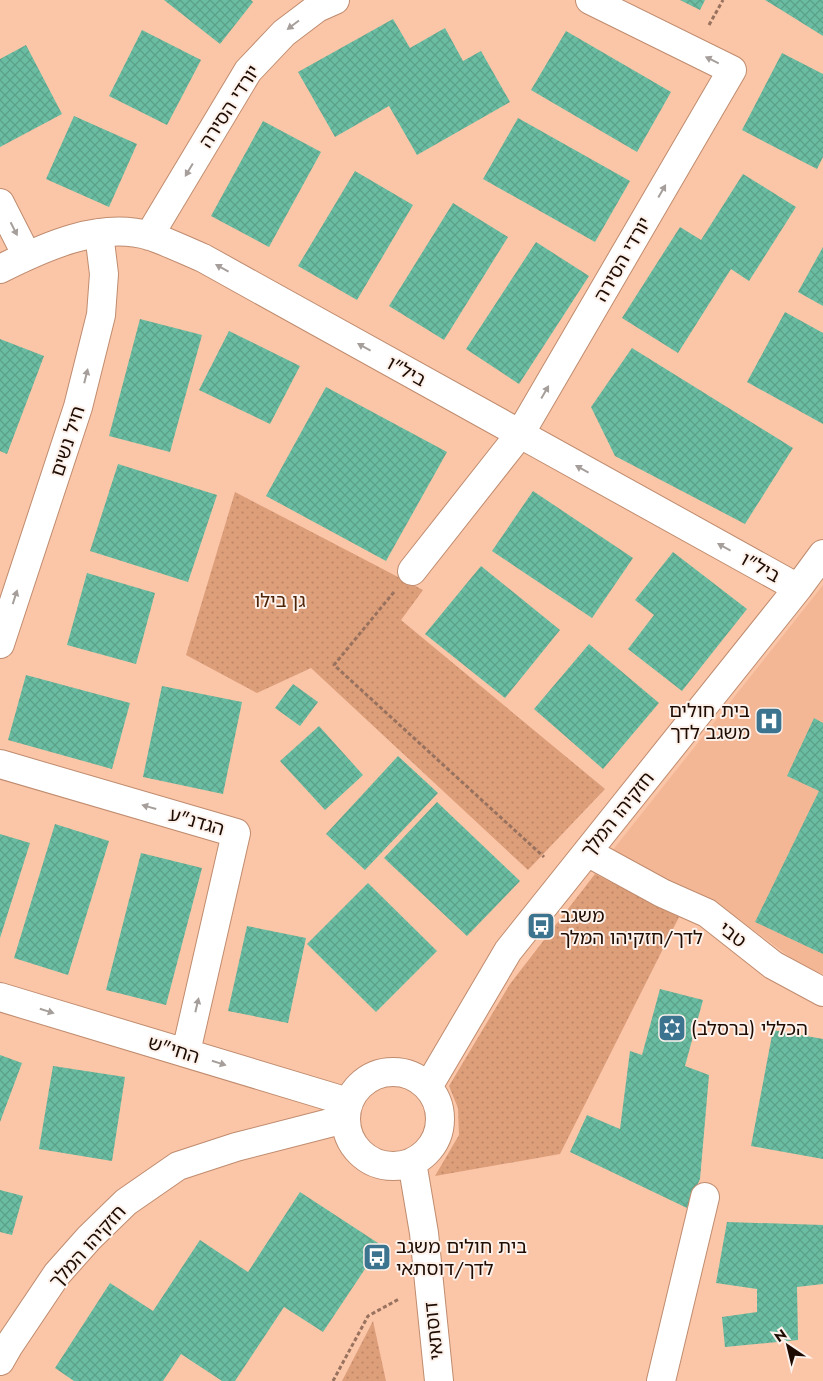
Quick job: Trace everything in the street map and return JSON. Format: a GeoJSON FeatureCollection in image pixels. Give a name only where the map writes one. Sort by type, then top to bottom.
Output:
{"type":"FeatureCollection","features":[{"type":"Feature","properties":{"kind":"street","name":"יורדי הסירה"},"geometry":{"type":"LineString","coordinates":[[149,236],[248,71],[284,32],[317,8],[335,0]]}},
{"type":"Feature","properties":{"kind":"street","name":"יורדי הסירה"},"geometry":{"type":"LineString","coordinates":[[412,571],[520,434],[732,70],[590,0]]}},
{"type":"Feature","properties":{"kind":"street"},"geometry":{"type":"LineString","coordinates":[[0,203],[27,256]]}},
{"type":"Feature","properties":{"kind":"street","name":"ביל\"ו"},"geometry":{"type":"LineString","coordinates":[[0,269],[68,240],[99,233],[124,232],[149,236],[204,258],[798,588]]}},
{"type":"Feature","properties":{"kind":"street","name":"חיל נשים"},"geometry":{"type":"LineString","coordinates":[[0,644],[78,407],[101,315],[104,274],[99,233]]}},
{"type":"Feature","properties":{"kind":"street","name":"חזקיהו המלך"},"geometry":{"type":"LineString","coordinates":[[428,1087],[508,951],[798,588],[823,554]]}},
{"type":"Feature","properties":{"kind":"street","name":"הגדנ\"ע"},"geometry":{"type":"LineString","coordinates":[[0,764],[236,833],[186,1052]]}},
{"type":"Feature","properties":{"kind":"street","name":"טבי"},"geometry":{"type":"LineString","coordinates":[[587,852],[662,893],[707,913],[773,965],[823,992]]}},
{"type":"Feature","properties":{"kind":"street","name":"החי\"ש"},"geometry":{"type":"LineString","coordinates":[[0,997],[303,1089],[347,1110]]}},
{"type":"Feature","properties":{"kind":"street"},"geometry":{"type":"LineString","coordinates":[[399,1072],[415,1076],[428,1087],[437,1100],[441,1117],[436,1140],[426,1153],[412,1162],[396,1166],[380,1165],[365,1158],[356,1149],[348,1135],[347,1110],[355,1090],[367,1079],[382,1073],[399,1072]]}},
{"type":"Feature","properties":{"kind":"street"},"geometry":{"type":"LineString","coordinates":[[299,1130],[308,1122],[310,1112],[308,1096],[303,1089]]}},
{"type":"Feature","properties":{"kind":"street","name":"חזקיהו המלך"},"geometry":{"type":"LineString","coordinates":[[0,1361],[57,1274],[89,1238],[126,1202],[178,1166],[236,1147],[299,1130],[347,1110]]}},
{"type":"Feature","properties":{"kind":"street","name":"דוסתאי"},"geometry":{"type":"LineString","coordinates":[[412,1162],[424,1233],[438,1381]]}},
{"type":"Feature","properties":{"kind":"street"},"geometry":{"type":"LineString","coordinates":[[661,1381],[705,1197]]}},
{"type":"Feature","properties":{"kind":"path"},"geometry":{"type":"LineString","coordinates":[[412,571],[334,665],[566,878]]}},
{"type":"Feature","properties":{"kind":"path"},"geometry":{"type":"LineString","coordinates":[[333,1381],[368,1316],[428,1283]]}},
{"type":"Feature","properties":{"kind":"shaded area","name":"בית חולים משגב לדך"},"geometry":{"type":"Polygon","coordinates":[[[823,585],[823,974],[806,969],[732,914],[612,851],[823,585]]]}},
{"type":"Feature","properties":{"kind":"green space","name":"גן בילו"},"geometry":{"type":"Polygon","coordinates":[[[235,492],[423,590],[401,620],[605,789],[528,870],[311,668],[257,693],[186,655],[235,492]]]}},
{"type":"Feature","properties":{"kind":"green space"},"geometry":{"type":"Polygon","coordinates":[[[595,874],[679,917],[560,1154],[435,1176],[459,1135],[458,1108],[449,1086],[510,984],[595,874]]]}},
{"type":"Feature","properties":{"kind":"green space"},"geometry":{"type":"Polygon","coordinates":[[[373,1321],[386,1381],[342,1381],[373,1321]]]}},
{"type":"Feature","properties":{"kind":"building"},"geometry":{"type":"Polygon","coordinates":[[[164,0],[251,0],[253,2],[220,44],[164,0]]]}},
{"type":"Feature","properties":{"kind":"building"},"geometry":{"type":"Polygon","coordinates":[[[680,0],[705,0],[700,10],[680,0]]]}},
{"type":"Feature","properties":{"kind":"building"},"geometry":{"type":"Polygon","coordinates":[[[765,0],[823,0],[823,36],[783,11],[765,0]]]}},
{"type":"Feature","properties":{"kind":"building"},"geometry":{"type":"Polygon","coordinates":[[[393,19],[410,48],[445,28],[463,61],[481,51],[510,102],[417,155],[389,106],[335,137],[298,72],[393,19]]]}},
{"type":"Feature","properties":{"kind":"building"},"geometry":{"type":"Polygon","coordinates":[[[142,30],[201,60],[167,125],[109,96],[142,30]]]}},
{"type":"Feature","properties":{"kind":"building"},"geometry":{"type":"Polygon","coordinates":[[[566,31],[671,92],[637,152],[531,90],[566,31]]]}},
{"type":"Feature","properties":{"kind":"building"},"geometry":{"type":"Polygon","coordinates":[[[26,45],[62,114],[0,147],[0,59],[26,45]]]}},
{"type":"Feature","properties":{"kind":"building"},"geometry":{"type":"Polygon","coordinates":[[[782,53],[823,74],[823,157],[817,169],[742,130],[782,53]]]}},
{"type":"Feature","properties":{"kind":"building"},"geometry":{"type":"Polygon","coordinates":[[[74,116],[137,144],[109,207],[46,179],[74,116]]]}},
{"type":"Feature","properties":{"kind":"building"},"geometry":{"type":"Polygon","coordinates":[[[518,118],[630,181],[595,242],[483,179],[518,118]]]}},
{"type":"Feature","properties":{"kind":"building"},"geometry":{"type":"Polygon","coordinates":[[[263,121],[321,152],[269,247],[211,216],[263,121]]]}},
{"type":"Feature","properties":{"kind":"building"},"geometry":{"type":"Polygon","coordinates":[[[355,171],[413,205],[357,300],[298,266],[355,171]]]}},
{"type":"Feature","properties":{"kind":"building"},"geometry":{"type":"Polygon","coordinates":[[[743,174],[796,207],[749,281],[731,269],[678,353],[622,318],[680,227],[701,240],[743,174]]]}},
{"type":"Feature","properties":{"kind":"building"},"geometry":{"type":"Polygon","coordinates":[[[453,203],[508,237],[444,340],[389,306],[453,203]]]}},
{"type":"Feature","properties":{"kind":"building"},"geometry":{"type":"Polygon","coordinates":[[[536,242],[589,276],[519,384],[466,349],[536,242]]]}},
{"type":"Feature","properties":{"kind":"building"},"geometry":{"type":"Polygon","coordinates":[[[823,247],[823,306],[798,292],[823,247]]]}},
{"type":"Feature","properties":{"kind":"building"},"geometry":{"type":"Polygon","coordinates":[[[785,312],[823,333],[823,424],[747,382],[785,312]]]}},
{"type":"Feature","properties":{"kind":"building"},"geometry":{"type":"Polygon","coordinates":[[[140,319],[202,335],[170,452],[109,436],[140,319]]]}},
{"type":"Feature","properties":{"kind":"building"},"geometry":{"type":"Polygon","coordinates":[[[229,331],[300,366],[270,424],[199,390],[229,331]]]}},
{"type":"Feature","properties":{"kind":"building"},"geometry":{"type":"Polygon","coordinates":[[[0,339],[44,356],[7,454],[0,451],[0,339]]]}},
{"type":"Feature","properties":{"kind":"building"},"geometry":{"type":"Polygon","coordinates":[[[632,348],[793,448],[745,524],[615,456],[591,407],[632,348]]]}},
{"type":"Feature","properties":{"kind":"building"},"geometry":{"type":"Polygon","coordinates":[[[326,387],[447,452],[386,561],[266,496],[326,387]]]}},
{"type":"Feature","properties":{"kind":"building"},"geometry":{"type":"Polygon","coordinates":[[[118,464],[217,495],[188,582],[90,551],[118,464]]]}},
{"type":"Feature","properties":{"kind":"building"},"geometry":{"type":"Polygon","coordinates":[[[533,491],[633,558],[592,618],[492,551],[533,491]]]}},
{"type":"Feature","properties":{"kind":"building"},"geometry":{"type":"Polygon","coordinates":[[[673,552],[747,609],[682,691],[628,649],[654,615],[635,600],[673,552]]]}},
{"type":"Feature","properties":{"kind":"building"},"geometry":{"type":"Polygon","coordinates":[[[481,566],[560,630],[505,698],[425,634],[481,566]]]}},
{"type":"Feature","properties":{"kind":"building"},"geometry":{"type":"Polygon","coordinates":[[[87,573],[155,593],[136,664],[67,645],[87,573]]]}},
{"type":"Feature","properties":{"kind":"building"},"geometry":{"type":"Polygon","coordinates":[[[589,644],[659,703],[603,769],[534,709],[589,644]]]}},
{"type":"Feature","properties":{"kind":"building"},"geometry":{"type":"Polygon","coordinates":[[[26,675],[130,703],[112,769],[8,740],[26,675]]]}},
{"type":"Feature","properties":{"kind":"building"},"geometry":{"type":"Polygon","coordinates":[[[293,684],[318,702],[300,726],[275,708],[293,684]]]}},
{"type":"Feature","properties":{"kind":"building"},"geometry":{"type":"Polygon","coordinates":[[[162,686],[242,702],[223,794],[143,777],[162,686]]]}},
{"type":"Feature","properties":{"kind":"building"},"geometry":{"type":"Polygon","coordinates":[[[814,718],[823,723],[823,954],[755,922],[819,791],[787,776],[814,718]]]}},
{"type":"Feature","properties":{"kind":"building"},"geometry":{"type":"Polygon","coordinates":[[[319,726],[363,775],[325,810],[280,761],[319,726]]]}},
{"type":"Feature","properties":{"kind":"building"},"geometry":{"type":"Polygon","coordinates":[[[398,756],[438,793],[365,870],[326,834],[398,756]]]}},
{"type":"Feature","properties":{"kind":"building"},"geometry":{"type":"Polygon","coordinates":[[[437,802],[520,881],[467,936],[384,858],[437,802]]]}},
{"type":"Feature","properties":{"kind":"building"},"geometry":{"type":"Polygon","coordinates":[[[55,824],[109,841],[68,975],[14,958],[55,824]]]}},
{"type":"Feature","properties":{"kind":"building"},"geometry":{"type":"Polygon","coordinates":[[[0,834],[30,843],[0,938],[0,834]]]}},
{"type":"Feature","properties":{"kind":"building"},"geometry":{"type":"Polygon","coordinates":[[[141,853],[202,868],[166,1005],[106,990],[141,853]]]}},
{"type":"Feature","properties":{"kind":"building"},"geometry":{"type":"Polygon","coordinates":[[[368,883],[437,951],[376,1012],[307,944],[368,883]]]}},
{"type":"Feature","properties":{"kind":"building"},"geometry":{"type":"Polygon","coordinates":[[[247,926],[306,938],[288,1023],[228,1011],[247,926]]]}},
{"type":"Feature","properties":{"kind":"building"},"geometry":{"type":"Polygon","coordinates":[[[660,989],[703,1000],[685,1066],[709,1075],[700,1179],[687,1208],[570,1152],[587,1115],[620,1129],[630,1051],[642,1055],[660,989]]]}},
{"type":"Feature","properties":{"kind":"building"},"geometry":{"type":"Polygon","coordinates":[[[773,1030],[823,1039],[823,1159],[751,1146],[773,1030]]]}},
{"type":"Feature","properties":{"kind":"building"},"geometry":{"type":"Polygon","coordinates":[[[0,1055],[22,1063],[0,1122],[0,1055]]]}},
{"type":"Feature","properties":{"kind":"building"},"geometry":{"type":"Polygon","coordinates":[[[53,1066],[125,1077],[112,1161],[39,1149],[53,1066]]]}},
{"type":"Feature","properties":{"kind":"building"},"geometry":{"type":"Polygon","coordinates":[[[0,1190],[23,1196],[12,1235],[0,1232],[0,1190]]]}},
{"type":"Feature","properties":{"kind":"building"},"geometry":{"type":"Polygon","coordinates":[[[300,1192],[381,1245],[323,1332],[284,1307],[235,1381],[222,1381],[181,1354],[163,1381],[74,1381],[55,1368],[110,1283],[153,1311],[200,1240],[248,1272],[300,1192]]]}},
{"type":"Feature","properties":{"kind":"building"},"geometry":{"type":"Polygon","coordinates":[[[727,1222],[823,1225],[823,1284],[797,1287],[798,1340],[725,1347],[722,1317],[757,1312],[757,1289],[716,1283],[727,1222]]]}},
{"type":"Feature","properties":{"kind":"place","name":"בית חולים משגב לדך"},"geometry":{"type":"Point","coordinates":[769,721]}},
{"type":"Feature","properties":{"kind":"place","name":"משגב לדך/חזקיהו המלך"},"geometry":{"type":"Point","coordinates":[541,926]}},
{"type":"Feature","properties":{"kind":"place","name":"הכללי (ברסלב)"},"geometry":{"type":"Point","coordinates":[672,1028]}},
{"type":"Feature","properties":{"kind":"place","name":"בית חולים משגב לדך/דוסתאי"},"geometry":{"type":"Point","coordinates":[377,1257]}}]}
